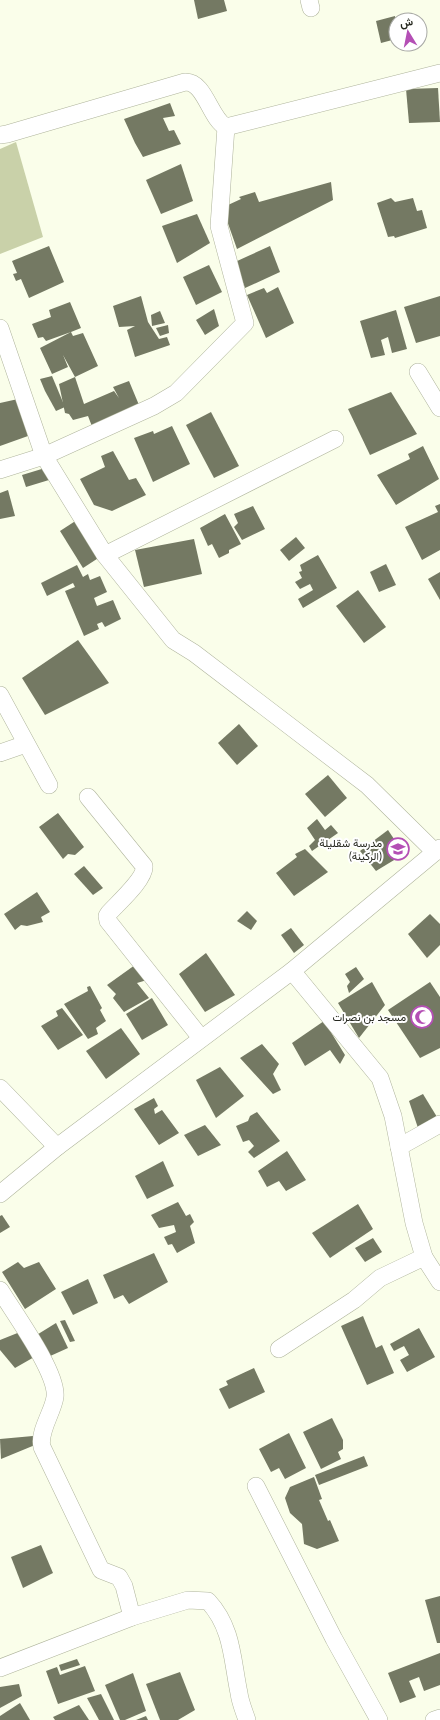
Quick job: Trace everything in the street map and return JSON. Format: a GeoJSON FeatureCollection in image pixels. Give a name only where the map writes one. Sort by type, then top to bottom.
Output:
{"type":"FeatureCollection","features":[{"type":"Feature","properties":{"kind":"street"},"geometry":{"type":"LineString","coordinates":[[226,127],[440,73]]}},
{"type":"Feature","properties":{"kind":"street"},"geometry":{"type":"LineString","coordinates":[[0,135],[185,82],[192,83],[199,90],[218,121],[226,127]]}},
{"type":"Feature","properties":{"kind":"street"},"geometry":{"type":"LineString","coordinates":[[0,470],[44,456],[154,406],[176,393],[245,323],[219,226],[226,127]]}},
{"type":"Feature","properties":{"kind":"street"},"geometry":{"type":"LineString","coordinates":[[0,328],[44,456],[105,555],[172,640],[194,653],[367,785],[437,850],[292,971],[57,1147],[0,1194]]}},
{"type":"Feature","properties":{"kind":"street"},"geometry":{"type":"LineString","coordinates":[[418,372],[440,408]]}},
{"type":"Feature","properties":{"kind":"street"},"geometry":{"type":"LineString","coordinates":[[105,555],[335,439]]}},
{"type":"Feature","properties":{"kind":"street"},"geometry":{"type":"LineString","coordinates":[[0,695],[49,785]]}},
{"type":"Feature","properties":{"kind":"street"},"geometry":{"type":"LineString","coordinates":[[0,753],[26,744]]}},
{"type":"Feature","properties":{"kind":"street"},"geometry":{"type":"LineString","coordinates":[[88,797],[144,866],[144,870],[139,879],[107,916],[108,921],[201,1038]]}},
{"type":"Feature","properties":{"kind":"street"},"geometry":{"type":"LineString","coordinates":[[292,971],[380,1078],[393,1116],[414,1223],[424,1257],[440,1282]]}},
{"type":"Feature","properties":{"kind":"street"},"geometry":{"type":"LineString","coordinates":[[0,1088],[57,1147]]}},
{"type":"Feature","properties":{"kind":"street"},"geometry":{"type":"LineString","coordinates":[[399,1147],[440,1124]]}},
{"type":"Feature","properties":{"kind":"street"},"geometry":{"type":"LineString","coordinates":[[279,1349],[354,1300],[380,1278],[424,1257]]}},
{"type":"Feature","properties":{"kind":"street"},"geometry":{"type":"LineString","coordinates":[[0,1290],[39,1353],[54,1382],[55,1396],[41,1437],[42,1447],[101,1570],[119,1577],[124,1586],[132,1616]]}},
{"type":"Feature","properties":{"kind":"street"},"geometry":{"type":"LineString","coordinates":[[256,1486],[334,1639],[379,1720]]}},
{"type":"Feature","properties":{"kind":"street"},"geometry":{"type":"LineString","coordinates":[[0,1668],[132,1616],[188,1600],[208,1602],[222,1617],[233,1654],[239,1694],[247,1720]]}},
{"type":"Feature","properties":{"kind":"street"},"geometry":{"type":"LineString","coordinates":[[434,1720],[440,1718]]}},
{"type":"Feature","properties":{"kind":"green space"},"geometry":{"type":"Polygon","coordinates":[[[16,142],[43,237],[0,254],[0,149],[16,142]]]}},
{"type":"Feature","properties":{"kind":"building"},"geometry":{"type":"Polygon","coordinates":[[[194,0],[224,0],[227,11],[198,19],[194,0]]]}},
{"type":"Feature","properties":{"kind":"building"},"geometry":{"type":"Polygon","coordinates":[[[388,18],[388,41],[381,43],[376,21],[388,18]]]}},
{"type":"Feature","properties":{"kind":"building"},"geometry":{"type":"Polygon","coordinates":[[[438,88],[440,122],[409,123],[406,89],[438,88]]]}},
{"type":"Feature","properties":{"kind":"building"},"geometry":{"type":"Polygon","coordinates":[[[170,103],[175,116],[163,118],[169,131],[174,130],[181,144],[143,157],[124,119],[170,103]]]}},
{"type":"Feature","properties":{"kind":"building"},"geometry":{"type":"Polygon","coordinates":[[[181,164],[193,201],[161,214],[146,180],[181,164]]]}},
{"type":"Feature","properties":{"kind":"building"},"geometry":{"type":"Polygon","coordinates":[[[331,182],[333,200],[237,249],[225,215],[228,205],[241,199],[239,197],[255,192],[259,202],[331,182]]]}},
{"type":"Feature","properties":{"kind":"building"},"geometry":{"type":"Polygon","coordinates":[[[391,198],[395,202],[413,198],[417,211],[422,210],[427,228],[395,238],[394,236],[388,237],[377,203],[391,198]]]}},
{"type":"Feature","properties":{"kind":"building"},"geometry":{"type":"Polygon","coordinates":[[[197,214],[210,243],[177,263],[162,226],[197,214]]]}},
{"type":"Feature","properties":{"kind":"building"},"geometry":{"type":"Polygon","coordinates":[[[49,246],[64,282],[29,298],[21,279],[16,281],[13,274],[17,273],[12,261],[49,246]]]}},
{"type":"Feature","properties":{"kind":"building"},"geometry":{"type":"Polygon","coordinates":[[[270,246],[280,272],[245,288],[235,262],[270,246]]]}},
{"type":"Feature","properties":{"kind":"building"},"geometry":{"type":"Polygon","coordinates":[[[209,265],[222,292],[196,305],[183,277],[209,265]]]}},
{"type":"Feature","properties":{"kind":"building"},"geometry":{"type":"Polygon","coordinates":[[[278,287],[294,323],[266,338],[247,295],[264,288],[267,293],[278,287]]]}},
{"type":"Feature","properties":{"kind":"building"},"geometry":{"type":"Polygon","coordinates":[[[141,296],[148,322],[159,339],[167,337],[170,345],[135,357],[127,330],[135,326],[119,327],[113,306],[141,296]]]}},
{"type":"Feature","properties":{"kind":"building"},"geometry":{"type":"Polygon","coordinates":[[[440,296],[440,336],[416,343],[404,307],[440,296]]]}},
{"type":"Feature","properties":{"kind":"building"},"geometry":{"type":"Polygon","coordinates":[[[70,302],[81,328],[46,341],[43,337],[38,338],[32,324],[51,317],[49,310],[70,302]]]}},
{"type":"Feature","properties":{"kind":"building"},"geometry":{"type":"Polygon","coordinates":[[[214,309],[219,326],[205,335],[196,320],[214,309]]]}},
{"type":"Feature","properties":{"kind":"building"},"geometry":{"type":"Polygon","coordinates":[[[396,310],[407,349],[392,353],[388,337],[381,340],[385,355],[371,358],[360,321],[396,310]]]}},
{"type":"Feature","properties":{"kind":"building"},"geometry":{"type":"Polygon","coordinates":[[[160,311],[165,323],[152,326],[151,315],[160,311]]]}},
{"type":"Feature","properties":{"kind":"building"},"geometry":{"type":"Polygon","coordinates":[[[168,325],[169,333],[160,336],[156,328],[168,325]]]}},
{"type":"Feature","properties":{"kind":"building"},"geometry":{"type":"Polygon","coordinates":[[[71,332],[73,336],[83,333],[98,366],[75,377],[63,355],[68,367],[52,374],[40,348],[71,332]]]}},
{"type":"Feature","properties":{"kind":"building"},"geometry":{"type":"Polygon","coordinates":[[[52,376],[65,407],[56,411],[40,379],[52,376]]]}},
{"type":"Feature","properties":{"kind":"building"},"geometry":{"type":"Polygon","coordinates":[[[75,377],[84,404],[114,391],[119,398],[113,387],[129,381],[139,405],[93,429],[88,416],[73,420],[69,414],[65,413],[59,384],[75,377]]]}},
{"type":"Feature","properties":{"kind":"building"},"geometry":{"type":"Polygon","coordinates":[[[391,392],[417,434],[370,455],[348,409],[391,392]]]}},
{"type":"Feature","properties":{"kind":"building"},"geometry":{"type":"Polygon","coordinates":[[[18,399],[28,436],[0,446],[0,403],[18,399]]]}},
{"type":"Feature","properties":{"kind":"building"},"geometry":{"type":"Polygon","coordinates":[[[211,412],[239,466],[214,478],[186,425],[211,412]]]}},
{"type":"Feature","properties":{"kind":"building"},"geometry":{"type":"Polygon","coordinates":[[[172,426],[190,464],[153,482],[134,438],[153,431],[154,434],[172,426]]]}},
{"type":"Feature","properties":{"kind":"building"},"geometry":{"type":"Polygon","coordinates":[[[423,446],[439,479],[396,505],[377,475],[410,459],[408,454],[423,446]]]}},
{"type":"Feature","properties":{"kind":"building"},"geometry":{"type":"Polygon","coordinates":[[[113,451],[129,480],[136,478],[146,495],[112,511],[94,505],[80,479],[105,467],[101,456],[113,451]]]}},
{"type":"Feature","properties":{"kind":"building"},"geometry":{"type":"Polygon","coordinates":[[[45,468],[49,480],[26,487],[22,475],[45,468]]]}},
{"type":"Feature","properties":{"kind":"building"},"geometry":{"type":"Polygon","coordinates":[[[8,490],[15,516],[0,519],[0,493],[8,490]]]}},
{"type":"Feature","properties":{"kind":"building"},"geometry":{"type":"Polygon","coordinates":[[[440,504],[440,550],[422,560],[405,527],[438,512],[435,506],[440,504]]]}},
{"type":"Feature","properties":{"kind":"building"},"geometry":{"type":"Polygon","coordinates":[[[253,506],[265,529],[242,540],[234,527],[238,523],[234,514],[253,506]]]}},
{"type":"Feature","properties":{"kind":"building"},"geometry":{"type":"Polygon","coordinates":[[[225,514],[241,544],[229,550],[229,553],[219,558],[212,544],[208,546],[200,528],[225,514]]]}},
{"type":"Feature","properties":{"kind":"building"},"geometry":{"type":"Polygon","coordinates":[[[80,518],[103,555],[83,568],[60,531],[80,518]]]}},
{"type":"Feature","properties":{"kind":"building"},"geometry":{"type":"Polygon","coordinates":[[[296,537],[305,548],[289,561],[280,550],[296,537]]]}},
{"type":"Feature","properties":{"kind":"building"},"geometry":{"type":"Polygon","coordinates":[[[194,539],[202,574],[144,587],[135,550],[194,539]]]}},
{"type":"Feature","properties":{"kind":"building"},"geometry":{"type":"Polygon","coordinates":[[[318,555],[337,588],[303,608],[298,599],[313,590],[310,584],[300,589],[295,582],[302,578],[299,572],[302,571],[300,565],[318,555]]]}},
{"type":"Feature","properties":{"kind":"building"},"geometry":{"type":"Polygon","coordinates":[[[386,564],[396,585],[379,592],[370,572],[386,564]]]}},
{"type":"Feature","properties":{"kind":"building"},"geometry":{"type":"Polygon","coordinates":[[[77,565],[83,577],[88,574],[90,580],[100,576],[107,592],[94,598],[97,606],[113,600],[121,619],[105,627],[102,622],[97,624],[99,629],[84,636],[65,591],[75,587],[73,583],[47,596],[41,583],[77,565]]]}},
{"type":"Feature","properties":{"kind":"building"},"geometry":{"type":"Polygon","coordinates":[[[440,572],[440,600],[428,579],[440,572]]]}},
{"type":"Feature","properties":{"kind":"building"},"geometry":{"type":"Polygon","coordinates":[[[358,590],[386,627],[364,643],[336,606],[358,590]]]}},
{"type":"Feature","properties":{"kind":"building"},"geometry":{"type":"Polygon","coordinates":[[[78,640],[109,683],[45,715],[22,678],[78,640]]]}},
{"type":"Feature","properties":{"kind":"building"},"geometry":{"type":"Polygon","coordinates":[[[239,724],[258,746],[237,765],[218,743],[239,724]]]}},
{"type":"Feature","properties":{"kind":"building"},"geometry":{"type":"Polygon","coordinates":[[[328,775],[347,798],[325,817],[305,794],[328,775]]]}},
{"type":"Feature","properties":{"kind":"building"},"geometry":{"type":"Polygon","coordinates":[[[58,813],[84,847],[75,855],[68,854],[63,859],[39,827],[58,813]]]}},
{"type":"Feature","properties":{"kind":"building"},"geometry":{"type":"Polygon","coordinates":[[[317,819],[325,830],[331,825],[338,833],[312,851],[309,846],[315,840],[307,828],[317,819]]]}},
{"type":"Feature","properties":{"kind":"building"},"geometry":{"type":"Polygon","coordinates":[[[388,830],[404,854],[376,871],[360,851],[388,830]]]}},
{"type":"Feature","properties":{"kind":"building"},"geometry":{"type":"Polygon","coordinates":[[[305,849],[328,872],[294,896],[276,873],[297,857],[295,854],[305,849]]]}},
{"type":"Feature","properties":{"kind":"building"},"geometry":{"type":"Polygon","coordinates":[[[84,866],[103,888],[93,895],[74,874],[84,866]]]}},
{"type":"Feature","properties":{"kind":"building"},"geometry":{"type":"Polygon","coordinates":[[[37,892],[50,912],[41,917],[43,922],[27,926],[21,925],[15,930],[4,914],[37,892]]]}},
{"type":"Feature","properties":{"kind":"building"},"geometry":{"type":"Polygon","coordinates":[[[247,911],[257,921],[251,930],[237,921],[247,911]]]}},
{"type":"Feature","properties":{"kind":"building"},"geometry":{"type":"Polygon","coordinates":[[[430,914],[440,924],[440,945],[427,958],[408,934],[430,914]]]}},
{"type":"Feature","properties":{"kind":"building"},"geometry":{"type":"Polygon","coordinates":[[[291,928],[304,945],[294,953],[281,935],[291,928]]]}},
{"type":"Feature","properties":{"kind":"building"},"geometry":{"type":"Polygon","coordinates":[[[206,953],[235,995],[205,1012],[179,974],[206,953]]]}},
{"type":"Feature","properties":{"kind":"building"},"geometry":{"type":"Polygon","coordinates":[[[135,965],[147,980],[137,983],[149,998],[124,1012],[113,998],[116,994],[107,985],[135,965]]]}},
{"type":"Feature","properties":{"kind":"building"},"geometry":{"type":"Polygon","coordinates":[[[356,967],[364,979],[349,993],[347,986],[350,982],[345,974],[356,967]]]}},
{"type":"Feature","properties":{"kind":"building"},"geometry":{"type":"Polygon","coordinates":[[[372,982],[385,1005],[359,1038],[338,1003],[372,982]]]}},
{"type":"Feature","properties":{"kind":"building"},"geometry":{"type":"Polygon","coordinates":[[[430,982],[440,997],[440,1048],[420,1058],[388,1010],[430,982]]]}},
{"type":"Feature","properties":{"kind":"building"},"geometry":{"type":"Polygon","coordinates":[[[90,986],[102,1008],[100,1010],[106,1021],[96,1028],[98,1034],[88,1039],[64,1004],[88,991],[87,987],[90,986]]]}},
{"type":"Feature","properties":{"kind":"building"},"geometry":{"type":"Polygon","coordinates":[[[152,998],[168,1025],[142,1040],[126,1014],[152,998]]]}},
{"type":"Feature","properties":{"kind":"building"},"geometry":{"type":"Polygon","coordinates":[[[62,1008],[83,1035],[58,1050],[41,1026],[58,1016],[56,1011],[62,1008]]]}},
{"type":"Feature","properties":{"kind":"building"},"geometry":{"type":"Polygon","coordinates":[[[324,1021],[345,1055],[340,1064],[330,1050],[305,1066],[292,1043],[324,1021]]]}},
{"type":"Feature","properties":{"kind":"building"},"geometry":{"type":"Polygon","coordinates":[[[121,1028],[140,1054],[106,1079],[86,1051],[121,1028]]]}},
{"type":"Feature","properties":{"kind":"building"},"geometry":{"type":"Polygon","coordinates":[[[262,1044],[279,1064],[273,1074],[281,1090],[273,1094],[240,1058],[262,1044]]]}},
{"type":"Feature","properties":{"kind":"building"},"geometry":{"type":"Polygon","coordinates":[[[220,1067],[244,1096],[216,1118],[196,1080],[220,1067]]]}},
{"type":"Feature","properties":{"kind":"building"},"geometry":{"type":"Polygon","coordinates":[[[423,1094],[437,1117],[418,1128],[409,1101],[423,1094]]]}},
{"type":"Feature","properties":{"kind":"building"},"geometry":{"type":"Polygon","coordinates":[[[154,1098],[158,1106],[154,1109],[155,1114],[162,1110],[179,1133],[159,1145],[134,1109],[154,1098]]]}},
{"type":"Feature","properties":{"kind":"building"},"geometry":{"type":"Polygon","coordinates":[[[257,1112],[280,1141],[254,1158],[248,1152],[254,1146],[249,1140],[243,1142],[236,1126],[248,1121],[250,1116],[257,1112]]]}},
{"type":"Feature","properties":{"kind":"building"},"geometry":{"type":"Polygon","coordinates":[[[205,1125],[221,1145],[198,1156],[184,1135],[205,1125]]]}},
{"type":"Feature","properties":{"kind":"building"},"geometry":{"type":"Polygon","coordinates":[[[287,1151],[306,1180],[286,1191],[279,1181],[267,1187],[258,1171],[287,1151]]]}},
{"type":"Feature","properties":{"kind":"building"},"geometry":{"type":"Polygon","coordinates":[[[163,1161],[174,1186],[147,1199],[135,1176],[163,1161]]]}},
{"type":"Feature","properties":{"kind":"building"},"geometry":{"type":"Polygon","coordinates":[[[178,1202],[186,1216],[190,1214],[194,1222],[190,1226],[195,1243],[177,1253],[172,1244],[168,1245],[164,1237],[176,1232],[174,1225],[159,1228],[151,1215],[178,1202]]]}},
{"type":"Feature","properties":{"kind":"building"},"geometry":{"type":"Polygon","coordinates":[[[358,1204],[373,1229],[330,1258],[312,1233],[358,1204]]]}},
{"type":"Feature","properties":{"kind":"building"},"geometry":{"type":"Polygon","coordinates":[[[2,1215],[10,1227],[0,1233],[0,1216],[2,1215]]]}},
{"type":"Feature","properties":{"kind":"building"},"geometry":{"type":"Polygon","coordinates":[[[373,1238],[382,1252],[365,1262],[355,1248],[373,1238]]]}},
{"type":"Feature","properties":{"kind":"building"},"geometry":{"type":"Polygon","coordinates":[[[154,1253],[168,1282],[129,1304],[123,1295],[114,1299],[103,1275],[154,1253]]]}},
{"type":"Feature","properties":{"kind":"building"},"geometry":{"type":"Polygon","coordinates":[[[18,1262],[24,1268],[39,1262],[56,1289],[25,1309],[2,1272],[18,1262]]]}},
{"type":"Feature","properties":{"kind":"building"},"geometry":{"type":"Polygon","coordinates":[[[88,1279],[98,1303],[73,1315],[61,1292],[88,1279]]]}},
{"type":"Feature","properties":{"kind":"building"},"geometry":{"type":"Polygon","coordinates":[[[363,1316],[376,1348],[382,1345],[394,1373],[367,1385],[341,1326],[363,1316]]]}},
{"type":"Feature","properties":{"kind":"building"},"geometry":{"type":"Polygon","coordinates":[[[65,1320],[75,1341],[70,1342],[60,1321],[65,1320]]]}},
{"type":"Feature","properties":{"kind":"building"},"geometry":{"type":"Polygon","coordinates":[[[56,1323],[68,1348],[48,1357],[35,1336],[56,1323]]]}},
{"type":"Feature","properties":{"kind":"building"},"geometry":{"type":"Polygon","coordinates":[[[419,1328],[435,1357],[407,1372],[400,1360],[409,1355],[404,1346],[394,1351],[390,1344],[419,1328]]]}},
{"type":"Feature","properties":{"kind":"building"},"geometry":{"type":"Polygon","coordinates":[[[20,1332],[36,1356],[15,1368],[0,1350],[0,1340],[20,1332]]]}},
{"type":"Feature","properties":{"kind":"building"},"geometry":{"type":"Polygon","coordinates":[[[254,1368],[265,1392],[229,1409],[219,1389],[228,1385],[226,1381],[254,1368]]]}},
{"type":"Feature","properties":{"kind":"building"},"geometry":{"type":"Polygon","coordinates":[[[332,1418],[343,1440],[343,1449],[338,1452],[341,1459],[321,1469],[303,1432],[332,1418]]]}},
{"type":"Feature","properties":{"kind":"building"},"geometry":{"type":"Polygon","coordinates":[[[289,1433],[306,1468],[285,1479],[279,1468],[271,1472],[259,1449],[289,1433]]]}},
{"type":"Feature","properties":{"kind":"building"},"geometry":{"type":"Polygon","coordinates":[[[33,1436],[35,1445],[1,1459],[0,1439],[33,1436]]]}},
{"type":"Feature","properties":{"kind":"building"},"geometry":{"type":"Polygon","coordinates":[[[364,1456],[368,1466],[319,1485],[315,1475],[364,1456]]]}},
{"type":"Feature","properties":{"kind":"building"},"geometry":{"type":"Polygon","coordinates":[[[314,1477],[322,1499],[319,1500],[339,1541],[317,1549],[304,1544],[302,1524],[290,1513],[285,1498],[290,1487],[314,1477]]]}},
{"type":"Feature","properties":{"kind":"building"},"geometry":{"type":"Polygon","coordinates":[[[41,1545],[53,1573],[23,1588],[11,1557],[41,1545]]]}},
{"type":"Feature","properties":{"kind":"building"},"geometry":{"type":"Polygon","coordinates":[[[440,1596],[440,1643],[437,1643],[425,1600],[440,1596]]]}},
{"type":"Feature","properties":{"kind":"building"},"geometry":{"type":"Polygon","coordinates":[[[440,1653],[440,1685],[424,1691],[419,1677],[409,1681],[416,1697],[400,1703],[388,1673],[440,1653]]]}},
{"type":"Feature","properties":{"kind":"building"},"geometry":{"type":"Polygon","coordinates":[[[77,1659],[80,1665],[61,1671],[59,1665],[77,1659]]]}},
{"type":"Feature","properties":{"kind":"building"},"geometry":{"type":"Polygon","coordinates":[[[85,1666],[95,1691],[58,1704],[46,1671],[57,1667],[60,1675],[85,1666]]]}},
{"type":"Feature","properties":{"kind":"building"},"geometry":{"type":"Polygon","coordinates":[[[180,1672],[195,1710],[178,1720],[160,1720],[146,1684],[180,1672]]]}},
{"type":"Feature","properties":{"kind":"building"},"geometry":{"type":"Polygon","coordinates":[[[133,1673],[146,1711],[125,1720],[120,1720],[105,1685],[133,1673]]]}},
{"type":"Feature","properties":{"kind":"building"},"geometry":{"type":"Polygon","coordinates":[[[19,1684],[22,1696],[0,1708],[0,1687],[19,1684]]]}},
{"type":"Feature","properties":{"kind":"building"},"geometry":{"type":"Polygon","coordinates":[[[101,1694],[114,1720],[99,1720],[87,1698],[101,1694]]]}},
{"type":"Feature","properties":{"kind":"building"},"geometry":{"type":"Polygon","coordinates":[[[20,1703],[30,1720],[0,1720],[0,1716],[20,1703]]]}},
{"type":"Feature","properties":{"kind":"building"},"geometry":{"type":"Polygon","coordinates":[[[79,1705],[89,1720],[55,1720],[53,1717],[79,1705]]]}},
{"type":"Feature","properties":{"kind":"building"},"geometry":{"type":"Polygon","coordinates":[[[146,1716],[148,1720],[136,1720],[146,1716]]]}},
{"type":"Feature","properties":{"kind":"place","name":"مدرسة شقليلة (الركينة)"},"geometry":{"type":"Point","coordinates":[398,849]}},
{"type":"Feature","properties":{"kind":"place","name":"مسجد بن نصرات"},"geometry":{"type":"Point","coordinates":[422,1017]}}]}
